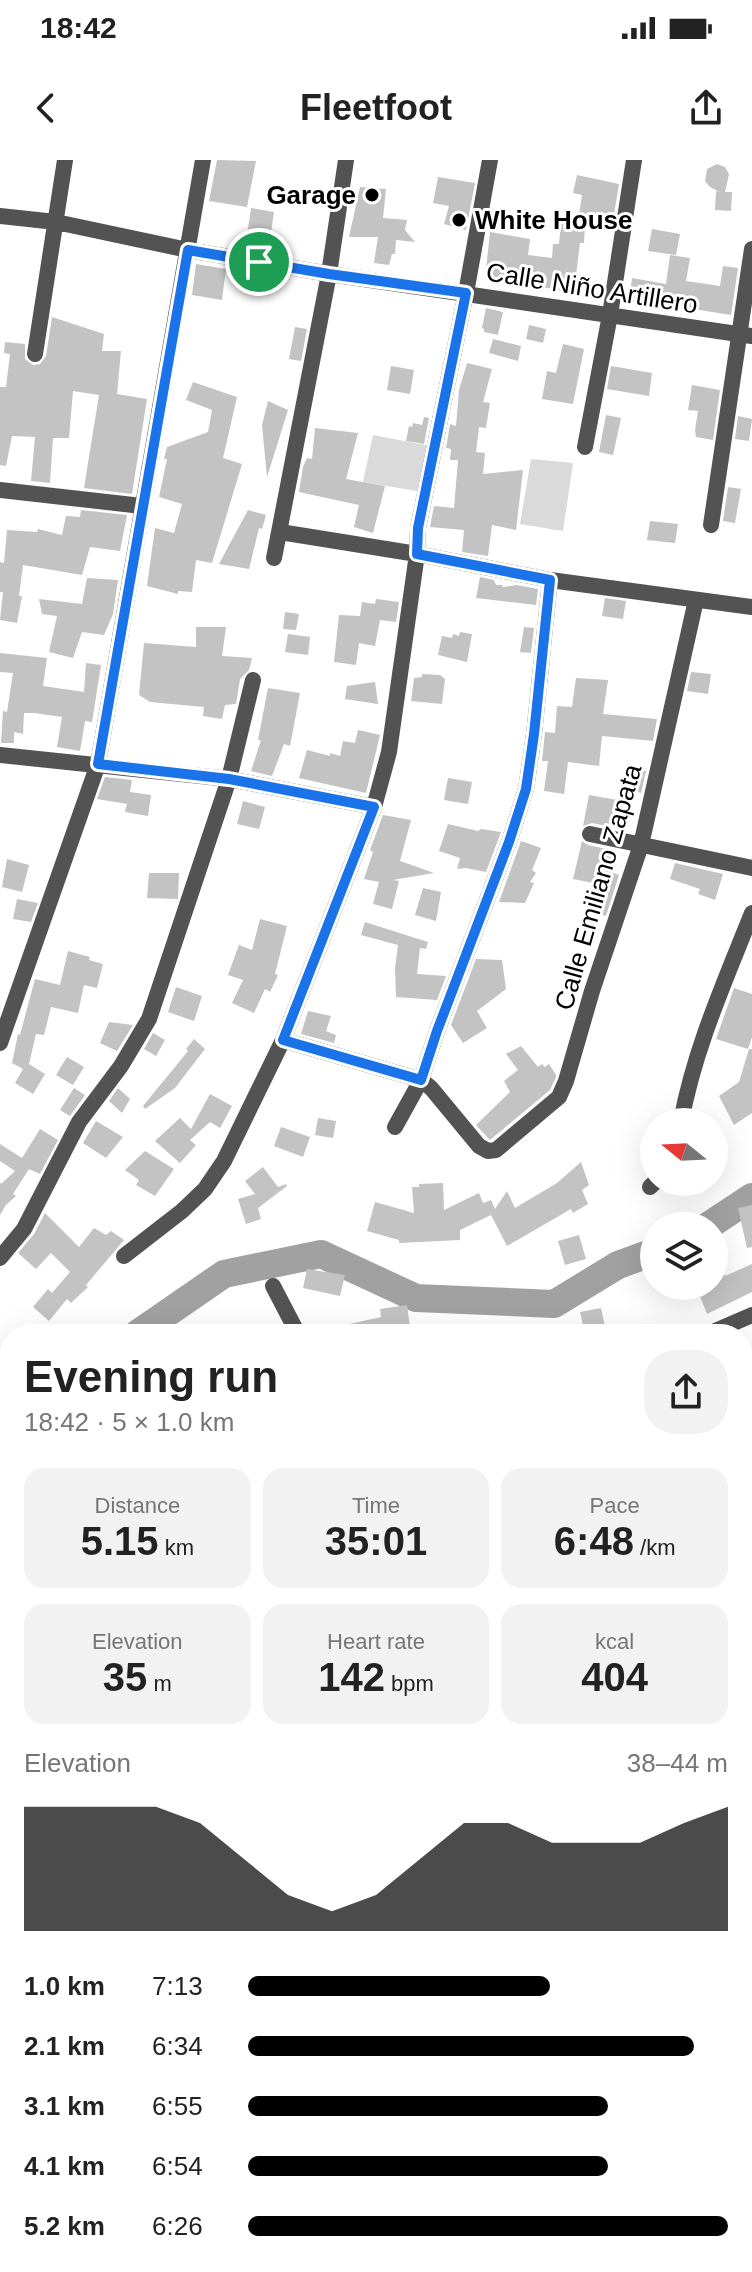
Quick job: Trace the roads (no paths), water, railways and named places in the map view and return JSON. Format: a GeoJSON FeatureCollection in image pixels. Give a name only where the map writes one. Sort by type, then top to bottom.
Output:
{"type":"FeatureCollection","features":[{"type":"Feature","properties":{"kind":"street"},"geometry":{"type":"LineString","coordinates":[[35,354],[65,160]]}},
{"type":"Feature","properties":{"kind":"street"},"geometry":{"type":"LineString","coordinates":[[0,1043],[98,764],[203,160]]}},
{"type":"Feature","properties":{"kind":"street"},"geometry":{"type":"LineString","coordinates":[[274,558],[329,274],[346,160]]}},
{"type":"Feature","properties":{"kind":"street"},"geometry":{"type":"LineString","coordinates":[[124,1256],[182,1211],[205,1189],[224,1161],[283,1040],[374,807],[389,752],[418,528],[490,160]]}},
{"type":"Feature","properties":{"kind":"street"},"geometry":{"type":"LineString","coordinates":[[585,447],[610,315],[634,160]]}},
{"type":"Feature","properties":{"kind":"street","name":"Calle Niño Artillero"},"geometry":{"type":"LineString","coordinates":[[0,216],[56,222],[188,250],[329,274],[745,335]]}},
{"type":"Feature","properties":{"kind":"street"},"geometry":{"type":"LineString","coordinates":[[711,525],[745,335],[752,249]]}},
{"type":"Feature","properties":{"kind":"street"},"geometry":{"type":"LineString","coordinates":[[0,490],[142,506]]}},
{"type":"Feature","properties":{"kind":"street"},"geometry":{"type":"LineString","coordinates":[[280,532],[550,580],[752,607]]}},
{"type":"Feature","properties":{"kind":"street"},"geometry":{"type":"LineString","coordinates":[[395,1127],[421,1080],[526,789],[550,580]]}},
{"type":"Feature","properties":{"kind":"street","name":"Calle Emiliano Zapata"},"geometry":{"type":"LineString","coordinates":[[421,1080],[479,1146],[488,1151],[496,1150],[559,1097],[641,845],[696,600]]}},
{"type":"Feature","properties":{"kind":"street"},"geometry":{"type":"LineString","coordinates":[[0,1258],[24,1229],[79,1122],[121,1066],[149,1019],[229,779],[253,680]]}},
{"type":"Feature","properties":{"kind":"street"},"geometry":{"type":"LineString","coordinates":[[0,755],[229,779],[374,807]]}},
{"type":"Feature","properties":{"kind":"street"},"geometry":{"type":"LineString","coordinates":[[590,834],[752,868]]}},
{"type":"Feature","properties":{"kind":"street"},"geometry":{"type":"LineString","coordinates":[[683,1108],[713,1011],[752,913]]}},
{"type":"Feature","properties":{"kind":"street"},"geometry":{"type":"LineString","coordinates":[[283,1040],[421,1080]]}},
{"type":"Feature","properties":{"kind":"street"},"geometry":{"type":"LineString","coordinates":[[273,1286],[293,1324]]}},
{"type":"Feature","properties":{"kind":"street"},"geometry":{"type":"LineString","coordinates":[[731,1324],[752,1315]]}},
{"type":"Feature","properties":{"kind":"waterway"},"geometry":{"type":"LineString","coordinates":[[728,1213],[752,1197]]}},
{"type":"Feature","properties":{"kind":"waterway"},"geometry":{"type":"LineString","coordinates":[[152,1324],[224,1274],[321,1254],[416,1298],[554,1304],[618,1265],[640,1257]]}},
{"type":"Feature","properties":{"kind":"place","name":"Garage"},"geometry":{"type":"Point","coordinates":[372,195]}},
{"type":"Feature","properties":{"kind":"place","name":"White House"},"geometry":{"type":"Point","coordinates":[459,220]}}]}
